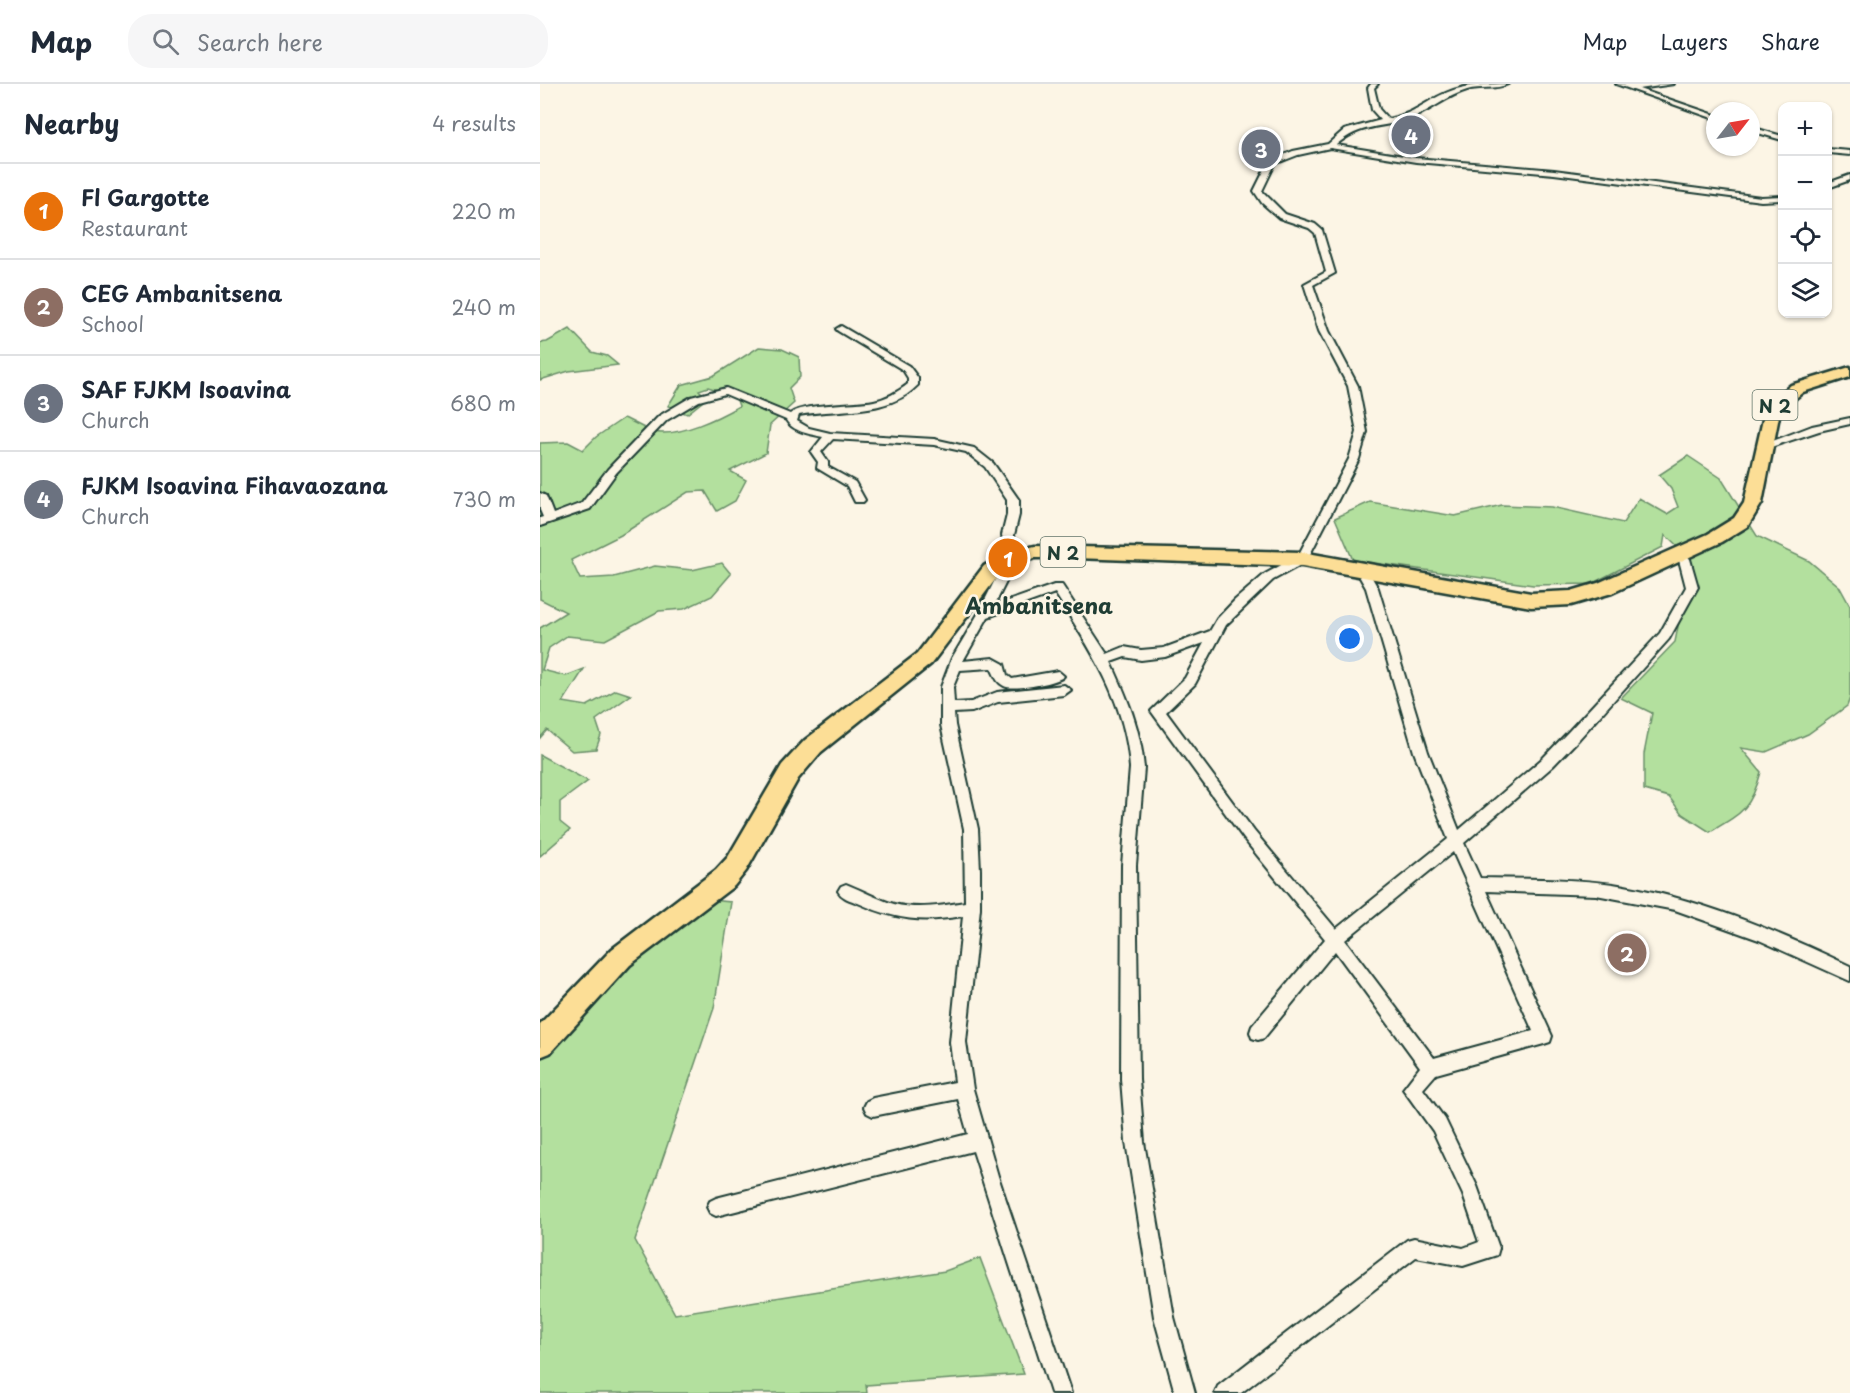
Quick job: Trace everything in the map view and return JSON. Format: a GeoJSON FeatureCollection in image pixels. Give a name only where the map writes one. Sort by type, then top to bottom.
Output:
{"type":"FeatureCollection","features":[{"type":"Feature","properties":{"kind":"main road","name":"N 2"},"geometry":{"type":"LineString","coordinates":[[540,1044],[621,957],[725,878],[737,864],[790,772],[813,746],[924,659],[991,571],[1012,558],[1035,552],[1075,552],[1302,559],[1360,567],[1512,597],[1546,600],[1590,594],[1730,529],[1747,515],[1754,503],[1772,410],[1787,392],[1850,372]]}},
{"type":"Feature","properties":{"kind":"street"},"geometry":{"type":"LineString","coordinates":[[1375,84],[1371,88],[1376,110],[1387,122]]}},
{"type":"Feature","properties":{"kind":"street"},"geometry":{"type":"LineString","coordinates":[[1330,146],[1347,132],[1414,114],[1424,106],[1469,87],[1505,84]]}},
{"type":"Feature","properties":{"kind":"street"},"geometry":{"type":"LineString","coordinates":[[1623,86],[1671,84]]}},
{"type":"Feature","properties":{"kind":"street"},"geometry":{"type":"LineString","coordinates":[[1623,86],[1706,114]]}},
{"type":"Feature","properties":{"kind":"street"},"geometry":{"type":"LineString","coordinates":[[1760,132],[1778,137]]}},
{"type":"Feature","properties":{"kind":"street"},"geometry":{"type":"LineString","coordinates":[[1431,1067],[1335,939],[1249,835],[1158,711],[1190,681],[1213,635],[1239,603],[1269,577],[1302,559],[1354,459],[1362,432],[1353,386],[1324,331],[1308,284],[1331,273],[1319,232],[1312,226],[1282,216],[1265,201],[1258,191],[1272,163],[1296,153],[1330,146],[1416,160],[1554,172],[1761,199],[1778,198]]}},
{"type":"Feature","properties":{"kind":"street"},"geometry":{"type":"LineString","coordinates":[[1832,151],[1850,153]]}},
{"type":"Feature","properties":{"kind":"street"},"geometry":{"type":"LineString","coordinates":[[1832,184],[1850,177]]}},
{"type":"Feature","properties":{"kind":"street"},"geometry":{"type":"LineString","coordinates":[[790,418],[796,413],[808,410],[864,405],[892,398],[906,392],[913,385],[913,378],[906,368],[841,329]]}},
{"type":"Feature","properties":{"kind":"street"},"geometry":{"type":"LineString","coordinates":[[540,496],[544,520],[586,506],[612,471],[663,417],[695,399],[726,391],[790,418],[804,430],[830,436],[934,442],[958,446],[979,455],[1003,482],[1013,500],[1013,514],[1008,535],[1012,558],[955,666],[947,687],[946,708],[971,829],[972,908],[958,1042],[964,1089],[989,1176],[1061,1393]]}},
{"type":"Feature","properties":{"kind":"street"},"geometry":{"type":"LineString","coordinates":[[1765,446],[1816,428],[1850,421]]}},
{"type":"Feature","properties":{"kind":"street"},"geometry":{"type":"LineString","coordinates":[[830,436],[816,452],[823,462],[822,468],[851,484],[859,500]]}},
{"type":"Feature","properties":{"kind":"street"},"geometry":{"type":"LineString","coordinates":[[1258,1032],[1335,939],[1456,841],[1548,762],[1665,636],[1692,587],[1684,559],[1679,554]]}},
{"type":"Feature","properties":{"kind":"street"},"geometry":{"type":"LineString","coordinates":[[1225,1393],[1414,1247],[1463,1257],[1490,1248],[1471,1192],[1439,1125],[1412,1089],[1431,1067],[1544,1036],[1456,841],[1421,752],[1372,588],[1360,567]]}},
{"type":"Feature","properties":{"kind":"street"},"geometry":{"type":"LineString","coordinates":[[984,614],[1058,588],[1104,660],[1126,708],[1137,768],[1129,876],[1130,1068],[1135,1142],[1164,1317],[1185,1393]]}},
{"type":"Feature","properties":{"kind":"street"},"geometry":{"type":"LineString","coordinates":[[1104,660],[1124,652],[1141,655],[1165,652],[1213,635]]}},
{"type":"Feature","properties":{"kind":"street"},"geometry":{"type":"LineString","coordinates":[[955,666],[993,663],[999,667],[999,675],[1004,681],[1011,684],[1058,676]]}},
{"type":"Feature","properties":{"kind":"street"},"geometry":{"type":"LineString","coordinates":[[946,708],[972,707],[997,697],[1064,690]]}},
{"type":"Feature","properties":{"kind":"street"},"geometry":{"type":"LineString","coordinates":[[1476,884],[1613,891],[1656,900],[1750,927],[1850,974]]}},
{"type":"Feature","properties":{"kind":"street"},"geometry":{"type":"LineString","coordinates":[[846,891],[887,910],[905,914],[925,916],[972,908]]}},
{"type":"Feature","properties":{"kind":"street"},"geometry":{"type":"LineString","coordinates":[[873,1107],[964,1089]]}},
{"type":"Feature","properties":{"kind":"street"},"geometry":{"type":"LineString","coordinates":[[716,1207],[980,1140]]}},
{"type":"Feature","properties":{"kind":"green space"},"geometry":{"type":"Polygon","coordinates":[[[570,329],[592,352],[607,356],[618,365],[569,371],[540,380],[540,343],[547,342],[570,329]]]}},
{"type":"Feature","properties":{"kind":"green space"},"geometry":{"type":"Polygon","coordinates":[[[759,347],[782,349],[799,357],[800,377],[789,388],[794,403],[770,425],[766,453],[730,471],[746,480],[735,501],[717,511],[705,491],[688,492],[621,535],[571,560],[580,579],[614,577],[655,566],[692,570],[722,563],[731,574],[712,596],[684,609],[659,611],[605,640],[567,636],[549,648],[542,670],[566,676],[584,669],[563,702],[587,706],[616,690],[631,695],[596,720],[601,735],[596,749],[572,751],[547,730],[540,738],[540,628],[566,612],[540,599],[540,443],[568,442],[583,450],[596,437],[624,418],[650,431],[664,433],[675,432],[710,421],[739,406],[735,395],[708,387],[699,390],[707,398],[687,414],[668,406],[681,385],[713,376],[759,347]]]}},
{"type":"Feature","properties":{"kind":"green space"},"geometry":{"type":"Polygon","coordinates":[[[1688,456],[1721,478],[1757,536],[1809,561],[1839,586],[1850,606],[1850,698],[1847,706],[1808,734],[1766,752],[1741,748],[1761,772],[1757,784],[1744,809],[1710,832],[1682,814],[1669,797],[1644,790],[1644,754],[1652,713],[1621,698],[1675,642],[1691,560],[1665,535],[1663,547],[1591,584],[1533,585],[1353,560],[1335,518],[1370,502],[1455,516],[1502,505],[1552,507],[1623,523],[1639,498],[1667,514],[1678,507],[1671,489],[1659,475],[1688,456]]]}},
{"type":"Feature","properties":{"kind":"green space"},"geometry":{"type":"Polygon","coordinates":[[[540,755],[588,781],[560,802],[560,822],[570,830],[540,856],[540,755]]]}},
{"type":"Feature","properties":{"kind":"green space"},"geometry":{"type":"Polygon","coordinates":[[[699,899],[731,902],[714,1008],[635,1240],[675,1314],[945,1271],[980,1258],[1024,1374],[866,1385],[867,1393],[540,1393],[540,1046],[699,899]]]}},
{"type":"Feature","properties":{"kind":"place","name":"FJKM Isoavina Fihavaozana"},"geometry":{"type":"Point","coordinates":[1411,135]}},
{"type":"Feature","properties":{"kind":"place","name":"SAF FJKM Isoavina"},"geometry":{"type":"Point","coordinates":[1261,149]}},
{"type":"Feature","properties":{"kind":"place","name":"Fl Gargotte"},"geometry":{"type":"Point","coordinates":[1008,558]}},
{"type":"Feature","properties":{"kind":"place","name":"CEG Ambanitsena"},"geometry":{"type":"Point","coordinates":[1627,953]}},
{"type":"Feature","properties":{"kind":"district","name":"Ambanitsena"},"geometry":{"type":"Point","coordinates":[1039,604]}}]}
